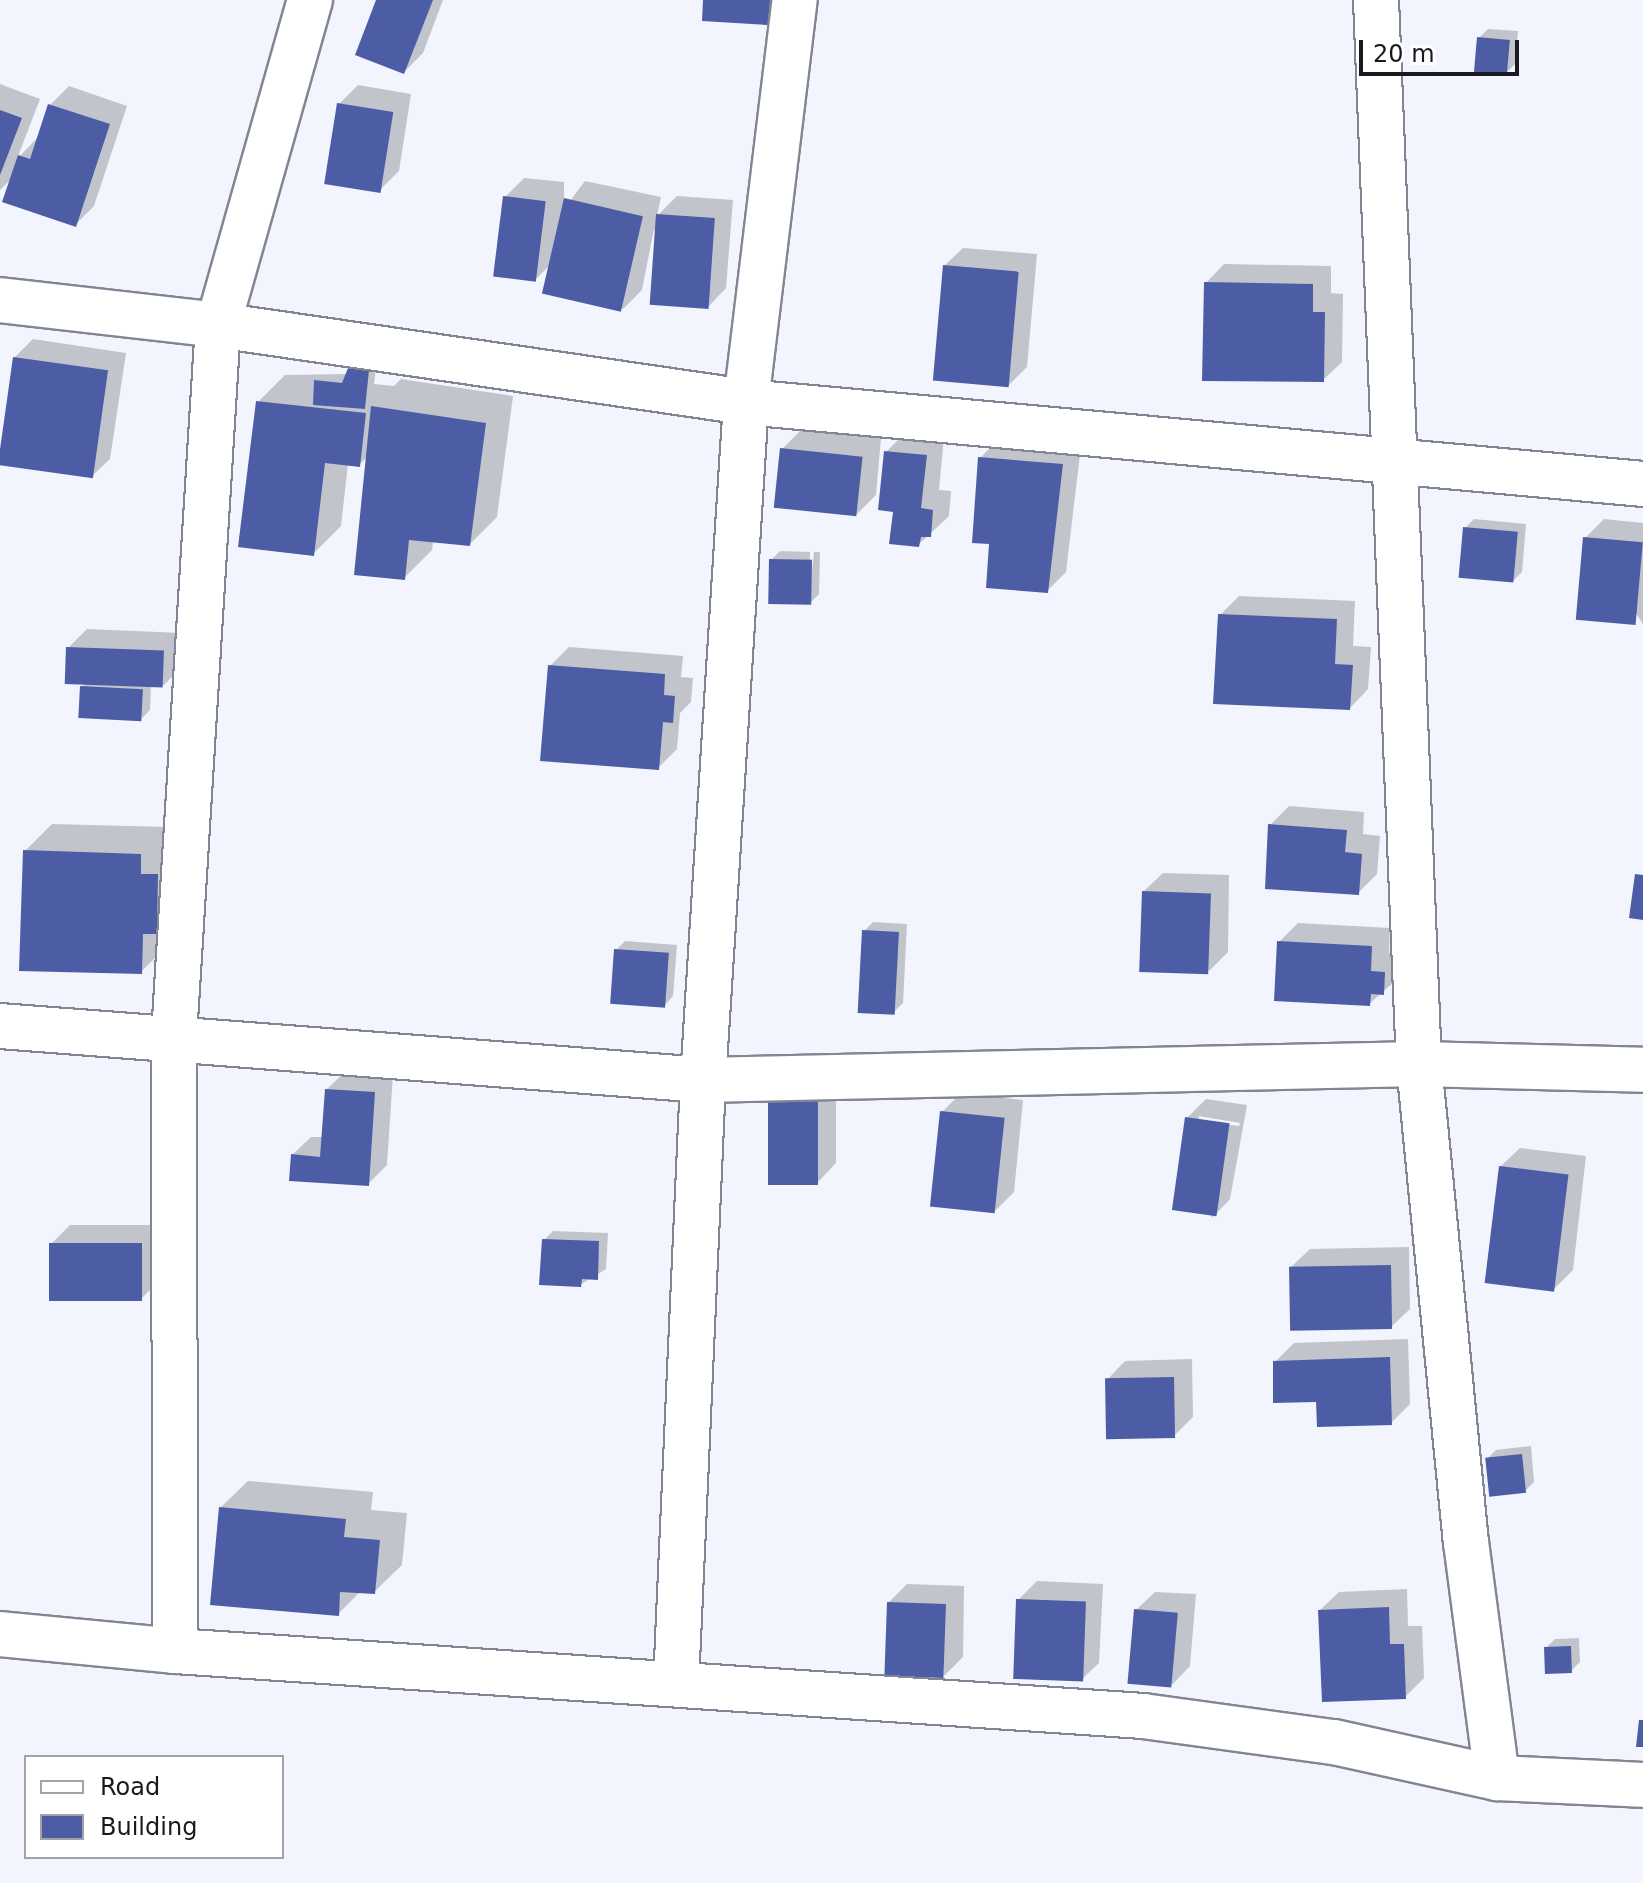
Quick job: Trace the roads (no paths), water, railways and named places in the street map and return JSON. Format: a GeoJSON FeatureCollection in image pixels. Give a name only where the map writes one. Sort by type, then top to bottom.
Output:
{"type":"FeatureCollection","features":[{"type":"Feature","properties":{"kind":"street"},"geometry":{"type":"LineString","coordinates":[[175,1651],[174,1036],[218,325],[310,0]]}},
{"type":"Feature","properties":{"kind":"street"},"geometry":{"type":"LineString","coordinates":[[676,1684],[703,1080],[746,402],[795,0]]}},
{"type":"Feature","properties":{"kind":"street"},"geometry":{"type":"LineString","coordinates":[[1376,0],[1392,465],[1419,1064],[1466,1542],[1497,1778]]}},
{"type":"Feature","properties":{"kind":"street"},"geometry":{"type":"LineString","coordinates":[[0,300],[218,325],[746,402],[1392,465],[1643,484]]}},
{"type":"Feature","properties":{"kind":"street"},"geometry":{"type":"LineString","coordinates":[[0,1026],[174,1036],[703,1080],[1419,1064],[1643,1070]]}},
{"type":"Feature","properties":{"kind":"street"},"geometry":{"type":"LineString","coordinates":[[0,1634],[175,1651],[1143,1716],[1334,1742],[1497,1778],[1643,1785]]}}]}
